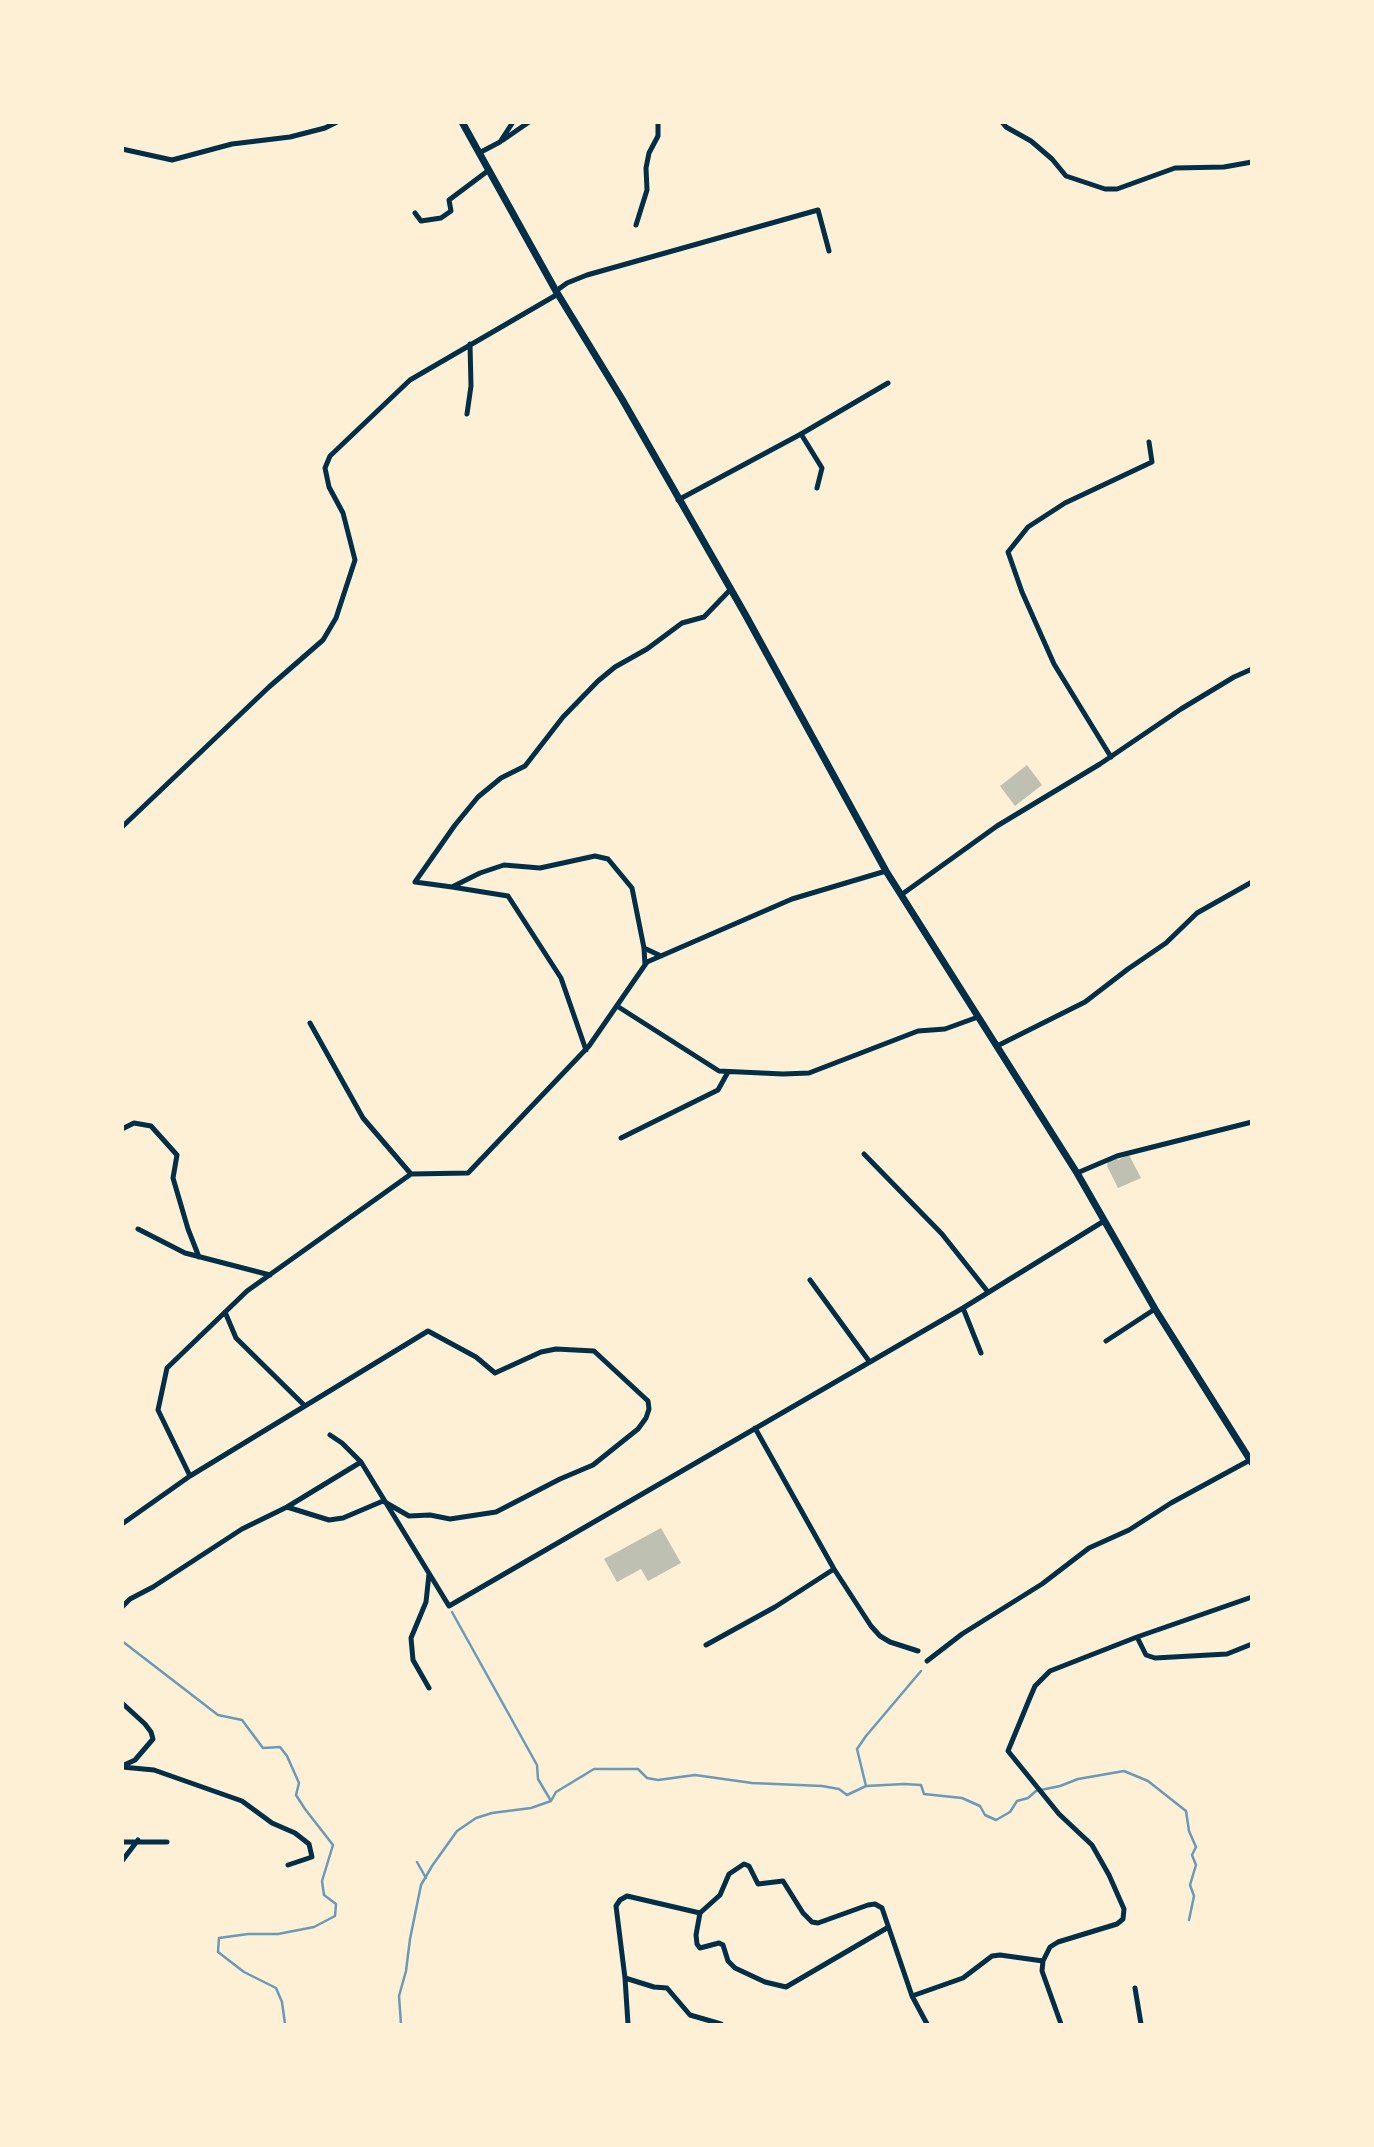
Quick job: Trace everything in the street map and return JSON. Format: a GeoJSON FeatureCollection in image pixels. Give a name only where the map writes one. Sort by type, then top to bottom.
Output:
{"type":"FeatureCollection","features":[{"type":"Feature","properties":{"kind":"street"},"geometry":{"type":"LineString","coordinates":[[122,149],[172,160],[232,144],[290,137],[337,122]]}},
{"type":"Feature","properties":{"kind":"street"},"geometry":{"type":"LineString","coordinates":[[462,122],[813,735],[886,871],[1077,1173],[1155,1309],[1251,1461],[1171,1503],[1129,1530],[1089,1548],[1042,1584],[962,1634],[927,1661]]}},
{"type":"Feature","properties":{"kind":"street"},"geometry":{"type":"LineString","coordinates":[[500,142],[513,122]]}},
{"type":"Feature","properties":{"kind":"street"},"geometry":{"type":"LineString","coordinates":[[479,153],[529,122]]}},
{"type":"Feature","properties":{"kind":"street"},"geometry":{"type":"LineString","coordinates":[[636,225],[647,190],[646,168],[649,153],[658,136],[658,122]]}},
{"type":"Feature","properties":{"kind":"street"},"geometry":{"type":"LineString","coordinates":[[1002,122],[1031,141],[1052,159],[1066,176],[1105,189],[1117,189],[1175,169],[1224,167],[1251,162]]}},
{"type":"Feature","properties":{"kind":"street"},"geometry":{"type":"LineString","coordinates":[[415,213],[421,221],[441,218],[451,211],[449,200],[489,170]]}},
{"type":"Feature","properties":{"kind":"street"},"geometry":{"type":"LineString","coordinates":[[122,827],[269,687],[323,640],[335,618],[355,560],[343,513],[330,487],[325,468],[330,456],[411,380],[557,292],[566,283],[587,275],[818,210],[829,251]]}},
{"type":"Feature","properties":{"kind":"street"},"geometry":{"type":"LineString","coordinates":[[467,414],[471,386],[470,344]]}},
{"type":"Feature","properties":{"kind":"street"},"geometry":{"type":"LineString","coordinates":[[678,500],[801,434],[888,383]]}},
{"type":"Feature","properties":{"kind":"street"},"geometry":{"type":"LineString","coordinates":[[801,434],[822,468],[817,488]]}},
{"type":"Feature","properties":{"kind":"street"},"geometry":{"type":"LineString","coordinates":[[1111,757],[1054,664],[1022,592],[1008,552],[1028,527],[1065,503],[1152,462],[1149,442]]}},
{"type":"Feature","properties":{"kind":"street"},"geometry":{"type":"LineString","coordinates":[[586,1050],[561,978],[508,896],[415,882],[478,797],[502,778],[525,766],[563,717],[615,667],[682,623],[704,617],[730,590]]}},
{"type":"Feature","properties":{"kind":"street"},"geometry":{"type":"LineString","coordinates":[[901,895],[997,826],[1111,757],[1181,709],[1251,669]]}},
{"type":"Feature","properties":{"kind":"street"},"geometry":{"type":"LineString","coordinates":[[452,887],[504,865],[540,868],[595,856],[608,859],[632,888],[645,965]]}},
{"type":"Feature","properties":{"kind":"street"},"geometry":{"type":"LineString","coordinates":[[190,1476],[159,1410],[167,1368],[247,1291],[411,1174],[468,1173],[586,1050],[648,962],[792,899],[886,871]]}},
{"type":"Feature","properties":{"kind":"street"},"geometry":{"type":"LineString","coordinates":[[997,1046],[1085,1002],[1166,943],[1197,913],[1251,881]]}},
{"type":"Feature","properties":{"kind":"street"},"geometry":{"type":"LineString","coordinates":[[644,948],[661,956]]}},
{"type":"Feature","properties":{"kind":"street"},"geometry":{"type":"LineString","coordinates":[[617,1006],[719,1071],[783,1074],[808,1073],[918,1031],[946,1030],[978,1017]]}},
{"type":"Feature","properties":{"kind":"street"},"geometry":{"type":"LineString","coordinates":[[310,1023],[363,1118],[411,1174]]}},
{"type":"Feature","properties":{"kind":"street"},"geometry":{"type":"LineString","coordinates":[[621,1138],[718,1090],[728,1072]]}},
{"type":"Feature","properties":{"kind":"street"},"geometry":{"type":"LineString","coordinates":[[1077,1173],[1126,1154],[1251,1122]]}},
{"type":"Feature","properties":{"kind":"street"},"geometry":{"type":"LineString","coordinates":[[122,1129],[134,1123],[151,1126],[177,1155],[173,1177],[199,1257]]}},
{"type":"Feature","properties":{"kind":"street"},"geometry":{"type":"LineString","coordinates":[[864,1154],[942,1234],[988,1292]]}},
{"type":"Feature","properties":{"kind":"street"},"geometry":{"type":"LineString","coordinates":[[330,1435],[361,1462],[449,1606],[963,1308],[1104,1221]]}},
{"type":"Feature","properties":{"kind":"street"},"geometry":{"type":"LineString","coordinates":[[138,1229],[186,1253],[270,1275]]}},
{"type":"Feature","properties":{"kind":"street"},"geometry":{"type":"LineString","coordinates":[[810,1280],[869,1361]]}},
{"type":"Feature","properties":{"kind":"street"},"geometry":{"type":"LineString","coordinates":[[963,1308],[981,1353]]}},
{"type":"Feature","properties":{"kind":"street"},"geometry":{"type":"LineString","coordinates":[[1106,1341],[1155,1309]]}},
{"type":"Feature","properties":{"kind":"street"},"geometry":{"type":"LineString","coordinates":[[225,1312],[236,1338],[304,1405]]}},
{"type":"Feature","properties":{"kind":"street"},"geometry":{"type":"LineString","coordinates":[[122,1524],[190,1476],[428,1331],[476,1357],[495,1373],[541,1352],[556,1349],[594,1351],[648,1401],[646,1418],[638,1429],[593,1465],[496,1512],[450,1519],[430,1515],[409,1516],[383,1501]]}},
{"type":"Feature","properties":{"kind":"street"},"geometry":{"type":"LineString","coordinates":[[755,1429],[854,1602],[880,1636],[918,1651]]}},
{"type":"Feature","properties":{"kind":"street"},"geometry":{"type":"LineString","coordinates":[[122,1607],[130,1599],[242,1529],[287,1507],[361,1462]]}},
{"type":"Feature","properties":{"kind":"street"},"geometry":{"type":"LineString","coordinates":[[287,1507],[329,1520],[343,1518],[383,1501]]}},
{"type":"Feature","properties":{"kind":"street"},"geometry":{"type":"LineString","coordinates":[[706,1645],[775,1608],[834,1569]]}},
{"type":"Feature","properties":{"kind":"street"},"geometry":{"type":"LineString","coordinates":[[429,1574],[426,1602],[411,1638],[413,1660],[429,1688]]}},
{"type":"Feature","properties":{"kind":"street"},"geometry":{"type":"LineString","coordinates":[[1062,2025],[1042,1971],[1043,1961],[1050,1947],[1058,1942],[1117,1924],[1123,1919],[1124,1909],[1092,1845],[1059,1814],[1008,1751],[1035,1686],[1051,1671],[1251,1597]]}},
{"type":"Feature","properties":{"kind":"street"},"geometry":{"type":"LineString","coordinates":[[1137,1637],[1146,1655],[1155,1658],[1227,1654],[1251,1644]]}},
{"type":"Feature","properties":{"kind":"street"},"geometry":{"type":"LineString","coordinates":[[122,1703],[145,1724],[153,1739],[135,1760],[122,1767]]}},
{"type":"Feature","properties":{"kind":"street"},"geometry":{"type":"LineString","coordinates":[[122,1767],[154,1770],[242,1801],[272,1823],[295,1833],[309,1844],[312,1857],[288,1865]]}},
{"type":"Feature","properties":{"kind":"street"},"geometry":{"type":"LineString","coordinates":[[122,1861],[138,1840]]}},
{"type":"Feature","properties":{"kind":"street"},"geometry":{"type":"LineString","coordinates":[[122,1842],[167,1842]]}},
{"type":"Feature","properties":{"kind":"street"},"geometry":{"type":"LineString","coordinates":[[887,1928],[786,1987],[765,1982],[735,1968],[728,1961],[723,1945],[719,1943],[700,1948],[696,1935],[700,1913],[720,1895],[729,1874],[744,1864],[749,1866],[758,1884],[783,1881],[811,1922],[818,1923],[875,1904],[882,1908],[912,1996],[927,2025]]}},
{"type":"Feature","properties":{"kind":"street"},"geometry":{"type":"LineString","coordinates":[[628,2025],[616,1906],[627,1896],[700,1913]]}},
{"type":"Feature","properties":{"kind":"street"},"geometry":{"type":"LineString","coordinates":[[912,1996],[963,1978],[992,1956],[1043,1961]]}},
{"type":"Feature","properties":{"kind":"street"},"geometry":{"type":"LineString","coordinates":[[625,1978],[667,1988],[690,2015],[721,2025]]}},
{"type":"Feature","properties":{"kind":"street"},"geometry":{"type":"LineString","coordinates":[[1135,1988],[1141,2025]]}},
{"type":"Feature","properties":{"kind":"building"},"geometry":{"type":"Polygon","coordinates":[[[1027,765],[1042,785],[1015,806],[1000,786],[1027,765]]]}},
{"type":"Feature","properties":{"kind":"building"},"geometry":{"type":"Polygon","coordinates":[[[1129,1155],[1141,1178],[1118,1188],[1107,1166],[1108,1161],[1129,1155]]]}},
{"type":"Feature","properties":{"kind":"building"},"geometry":{"type":"Polygon","coordinates":[[[661,1528],[681,1563],[648,1581],[641,1569],[617,1582],[604,1559],[661,1528]]]}},
{"type":"Feature","properties":{"kind":"waterway"},"geometry":{"type":"LineString","coordinates":[[401,2024],[399,1996],[406,1971],[410,1939],[421,1885],[432,1866],[457,1831],[476,1818],[531,1808],[551,1801],[538,1779],[537,1765],[452,1612]]}},
{"type":"Feature","properties":{"kind":"waterway"},"geometry":{"type":"LineString","coordinates":[[122,1641],[218,1715],[242,1720],[263,1748],[280,1747],[299,1783],[296,1795],[333,1845],[322,1881],[324,1895],[336,1904],[335,1916],[314,1927],[278,1934],[219,1938],[218,1952],[244,1972],[276,1988],[282,2002],[285,2024]]}},
{"type":"Feature","properties":{"kind":"waterway"},"geometry":{"type":"LineString","coordinates":[[866,1786],[857,1749],[921,1671]]}},
{"type":"Feature","properties":{"kind":"waterway"},"geometry":{"type":"LineString","coordinates":[[551,1801],[556,1792],[594,1769],[638,1769],[647,1778],[658,1780],[695,1775],[752,1783],[822,1786],[839,1789],[847,1795],[866,1786],[921,1785],[924,1794],[962,1798],[980,1806],[985,1815],[996,1820],[1010,1812],[1017,1801],[1028,1798],[1036,1791],[1078,1779],[1124,1771],[1148,1781],[1186,1811],[1189,1831],[1196,1847],[1192,1855],[1196,1865],[1190,1885],[1194,1896],[1189,1920]]}},
{"type":"Feature","properties":{"kind":"waterway"},"geometry":{"type":"LineString","coordinates":[[417,1862],[426,1878]]}}]}
